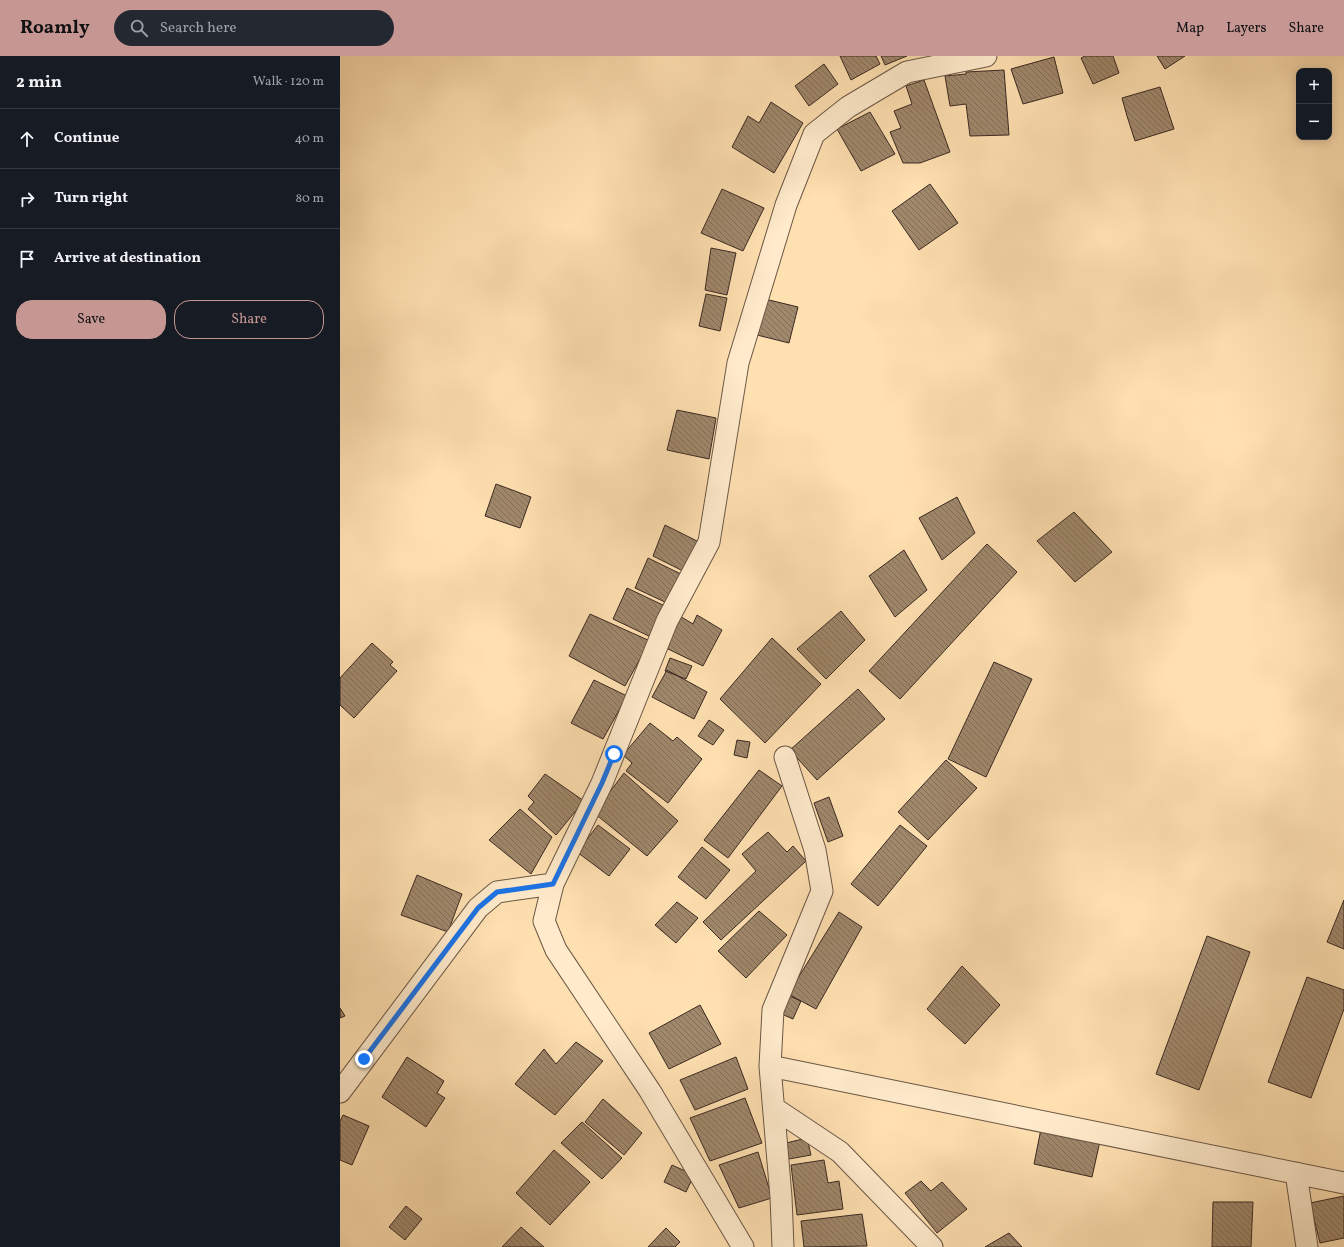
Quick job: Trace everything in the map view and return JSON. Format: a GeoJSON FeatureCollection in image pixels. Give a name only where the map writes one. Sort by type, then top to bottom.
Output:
{"type":"FeatureCollection","features":[{"type":"Feature","properties":{"kind":"street"},"geometry":{"type":"LineString","coordinates":[[743,1247],[650,1091],[556,950],[544,921],[553,884],[602,783],[667,622],[709,542],[738,363],[786,205],[814,134],[848,107],[907,72],[986,56]]}},
{"type":"Feature","properties":{"kind":"street"},"geometry":{"type":"LineString","coordinates":[[783,1247],[770,1066],[773,1010],[822,891],[815,850],[785,757]]}},
{"type":"Feature","properties":{"kind":"street"},"geometry":{"type":"LineString","coordinates":[[342,1085],[478,908],[497,892],[553,884]]}},
{"type":"Feature","properties":{"kind":"street"},"geometry":{"type":"LineString","coordinates":[[770,1066],[1344,1183]]}},
{"type":"Feature","properties":{"kind":"street"},"geometry":{"type":"LineString","coordinates":[[774,1108],[840,1152],[932,1247]]}},
{"type":"Feature","properties":{"kind":"street"},"geometry":{"type":"LineString","coordinates":[[1296,1173],[1307,1247]]}},
{"type":"Feature","properties":{"kind":"building"},"geometry":{"type":"Polygon","coordinates":[[[840,56],[876,56],[880,64],[851,80],[840,56]]]}},
{"type":"Feature","properties":{"kind":"building"},"geometry":{"type":"Polygon","coordinates":[[[881,56],[907,56],[885,65],[881,56]]]}},
{"type":"Feature","properties":{"kind":"building"},"geometry":{"type":"Polygon","coordinates":[[[1085,56],[1113,56],[1119,73],[1093,84],[1081,58],[1085,56]]]}},
{"type":"Feature","properties":{"kind":"building"},"geometry":{"type":"Polygon","coordinates":[[[1157,56],[1185,56],[1165,69],[1157,56]]]}},
{"type":"Feature","properties":{"kind":"building"},"geometry":{"type":"Polygon","coordinates":[[[1054,57],[1063,93],[1023,104],[1011,69],[1054,57]]]}},
{"type":"Feature","properties":{"kind":"building"},"geometry":{"type":"Polygon","coordinates":[[[824,64],[838,84],[809,106],[795,86],[824,64]]]}},
{"type":"Feature","properties":{"kind":"building"},"geometry":{"type":"Polygon","coordinates":[[[1004,70],[1009,135],[970,136],[966,104],[950,106],[945,76],[966,74],[966,72],[1004,70]]]}},
{"type":"Feature","properties":{"kind":"building"},"geometry":{"type":"Polygon","coordinates":[[[924,80],[950,152],[920,163],[903,163],[890,132],[901,128],[894,111],[912,104],[906,86],[924,80]]]}},
{"type":"Feature","properties":{"kind":"building"},"geometry":{"type":"Polygon","coordinates":[[[1160,87],[1174,129],[1135,141],[1122,98],[1160,87]]]}},
{"type":"Feature","properties":{"kind":"building"},"geometry":{"type":"Polygon","coordinates":[[[771,102],[803,123],[774,173],[732,147],[748,116],[759,123],[771,102]]]}},
{"type":"Feature","properties":{"kind":"building"},"geometry":{"type":"Polygon","coordinates":[[[870,112],[895,154],[861,171],[837,129],[870,112]]]}},
{"type":"Feature","properties":{"kind":"building"},"geometry":{"type":"Polygon","coordinates":[[[930,184],[958,223],[919,250],[892,211],[930,184]]]}},
{"type":"Feature","properties":{"kind":"building"},"geometry":{"type":"Polygon","coordinates":[[[722,189],[764,208],[743,251],[701,233],[722,189]]]}},
{"type":"Feature","properties":{"kind":"building"},"geometry":{"type":"Polygon","coordinates":[[[711,248],[736,253],[727,295],[705,290],[711,248]]]}},
{"type":"Feature","properties":{"kind":"building"},"geometry":{"type":"Polygon","coordinates":[[[706,294],[727,298],[720,331],[699,326],[706,294]]]}},
{"type":"Feature","properties":{"kind":"building"},"geometry":{"type":"Polygon","coordinates":[[[765,299],[798,307],[789,343],[757,335],[765,299]]]}},
{"type":"Feature","properties":{"kind":"building"},"geometry":{"type":"Polygon","coordinates":[[[677,410],[716,418],[709,459],[667,450],[677,410]]]}},
{"type":"Feature","properties":{"kind":"building"},"geometry":{"type":"Polygon","coordinates":[[[496,484],[531,497],[520,528],[485,516],[496,484]]]}},
{"type":"Feature","properties":{"kind":"building"},"geometry":{"type":"Polygon","coordinates":[[[957,497],[975,533],[942,560],[919,518],[957,497]]]}},
{"type":"Feature","properties":{"kind":"building"},"geometry":{"type":"Polygon","coordinates":[[[1074,512],[1112,552],[1075,582],[1037,541],[1074,512]]]}},
{"type":"Feature","properties":{"kind":"building"},"geometry":{"type":"Polygon","coordinates":[[[665,525],[699,542],[683,571],[653,556],[665,525]]]}},
{"type":"Feature","properties":{"kind":"building"},"geometry":{"type":"Polygon","coordinates":[[[987,544],[1017,572],[900,699],[869,671],[987,544]]]}},
{"type":"Feature","properties":{"kind":"building"},"geometry":{"type":"Polygon","coordinates":[[[904,550],[927,590],[895,617],[869,576],[904,550]]]}},
{"type":"Feature","properties":{"kind":"building"},"geometry":{"type":"Polygon","coordinates":[[[648,558],[681,574],[667,603],[635,588],[648,558]]]}},
{"type":"Feature","properties":{"kind":"building"},"geometry":{"type":"Polygon","coordinates":[[[627,588],[667,607],[651,637],[613,619],[627,588]]]}},
{"type":"Feature","properties":{"kind":"building"},"geometry":{"type":"Polygon","coordinates":[[[841,611],[865,640],[826,679],[797,649],[841,611]]]}},
{"type":"Feature","properties":{"kind":"building"},"geometry":{"type":"Polygon","coordinates":[[[590,614],[650,641],[625,686],[569,656],[590,614]]]}},
{"type":"Feature","properties":{"kind":"building"},"geometry":{"type":"Polygon","coordinates":[[[678,615],[693,624],[697,615],[722,630],[703,666],[662,646],[678,615]]]}},
{"type":"Feature","properties":{"kind":"building"},"geometry":{"type":"Polygon","coordinates":[[[772,638],[821,684],[765,743],[720,699],[772,638]]]}},
{"type":"Feature","properties":{"kind":"building"},"geometry":{"type":"Polygon","coordinates":[[[372,643],[393,662],[390,665],[397,671],[354,718],[340,705],[340,678],[372,643]]]}},
{"type":"Feature","properties":{"kind":"building"},"geometry":{"type":"Polygon","coordinates":[[[670,658],[692,666],[686,679],[665,671],[670,658]]]}},
{"type":"Feature","properties":{"kind":"building"},"geometry":{"type":"Polygon","coordinates":[[[994,662],[1032,679],[986,777],[948,759],[994,662]]]}},
{"type":"Feature","properties":{"kind":"building"},"geometry":{"type":"Polygon","coordinates":[[[667,670],[707,692],[694,719],[652,697],[667,670]]]}},
{"type":"Feature","properties":{"kind":"building"},"geometry":{"type":"Polygon","coordinates":[[[594,680],[627,696],[603,739],[571,723],[594,680]]]}},
{"type":"Feature","properties":{"kind":"building"},"geometry":{"type":"Polygon","coordinates":[[[858,689],[885,719],[817,780],[790,750],[858,689]]]}},
{"type":"Feature","properties":{"kind":"building"},"geometry":{"type":"Polygon","coordinates":[[[709,720],[724,730],[713,745],[698,736],[709,720]]]}},
{"type":"Feature","properties":{"kind":"building"},"geometry":{"type":"Polygon","coordinates":[[[650,723],[673,741],[677,737],[702,759],[668,803],[626,771],[632,763],[623,755],[650,723]]]}},
{"type":"Feature","properties":{"kind":"building"},"geometry":{"type":"Polygon","coordinates":[[[737,740],[750,742],[747,758],[734,755],[737,740]]]}},
{"type":"Feature","properties":{"kind":"building"},"geometry":{"type":"Polygon","coordinates":[[[946,760],[977,788],[928,840],[898,812],[946,760]]]}},
{"type":"Feature","properties":{"kind":"building"},"geometry":{"type":"Polygon","coordinates":[[[759,770],[782,786],[728,858],[704,840],[759,770]]]}},
{"type":"Feature","properties":{"kind":"building"},"geometry":{"type":"Polygon","coordinates":[[[624,773],[678,821],[647,856],[594,813],[624,773]]]}},
{"type":"Feature","properties":{"kind":"building"},"geometry":{"type":"Polygon","coordinates":[[[545,774],[584,801],[556,835],[528,809],[534,802],[528,796],[545,774]]]}},
{"type":"Feature","properties":{"kind":"building"},"geometry":{"type":"Polygon","coordinates":[[[829,797],[843,836],[828,842],[814,803],[829,797]]]}},
{"type":"Feature","properties":{"kind":"building"},"geometry":{"type":"Polygon","coordinates":[[[520,809],[552,837],[531,874],[489,840],[520,809]]]}},
{"type":"Feature","properties":{"kind":"building"},"geometry":{"type":"Polygon","coordinates":[[[598,825],[630,849],[609,876],[577,852],[598,825]]]}},
{"type":"Feature","properties":{"kind":"building"},"geometry":{"type":"Polygon","coordinates":[[[900,825],[927,846],[878,906],[851,884],[900,825]]]}},
{"type":"Feature","properties":{"kind":"building"},"geometry":{"type":"Polygon","coordinates":[[[768,832],[787,852],[793,846],[806,861],[721,940],[703,922],[756,871],[742,854],[768,832]]]}},
{"type":"Feature","properties":{"kind":"building"},"geometry":{"type":"Polygon","coordinates":[[[702,847],[730,870],[706,899],[678,877],[702,847]]]}},
{"type":"Feature","properties":{"kind":"building"},"geometry":{"type":"Polygon","coordinates":[[[417,875],[462,894],[448,932],[401,915],[417,875]]]}},
{"type":"Feature","properties":{"kind":"building"},"geometry":{"type":"Polygon","coordinates":[[[1344,900],[1344,949],[1327,942],[1344,900]]]}},
{"type":"Feature","properties":{"kind":"building"},"geometry":{"type":"Polygon","coordinates":[[[677,902],[698,918],[676,943],[655,925],[677,902]]]}},
{"type":"Feature","properties":{"kind":"building"},"geometry":{"type":"Polygon","coordinates":[[[759,911],[787,935],[746,978],[718,951],[759,911]]]}},
{"type":"Feature","properties":{"kind":"building"},"geometry":{"type":"Polygon","coordinates":[[[839,912],[862,927],[816,1009],[788,994],[839,912]]]}},
{"type":"Feature","properties":{"kind":"building"},"geometry":{"type":"Polygon","coordinates":[[[1207,936],[1250,952],[1199,1090],[1156,1074],[1207,936]]]}},
{"type":"Feature","properties":{"kind":"building"},"geometry":{"type":"Polygon","coordinates":[[[962,966],[1000,1005],[965,1044],[927,1009],[962,966]]]}},
{"type":"Feature","properties":{"kind":"building"},"geometry":{"type":"Polygon","coordinates":[[[1307,977],[1344,990],[1344,1009],[1311,1098],[1268,1082],[1307,977]]]}},
{"type":"Feature","properties":{"kind":"building"},"geometry":{"type":"Polygon","coordinates":[[[778,991],[801,1001],[793,1019],[770,1009],[778,991]]]}},
{"type":"Feature","properties":{"kind":"building"},"geometry":{"type":"Polygon","coordinates":[[[700,1005],[721,1044],[669,1069],[649,1033],[700,1005]]]}},
{"type":"Feature","properties":{"kind":"building"},"geometry":{"type":"Polygon","coordinates":[[[340,1008],[345,1016],[340,1018],[340,1008]]]}},
{"type":"Feature","properties":{"kind":"building"},"geometry":{"type":"Polygon","coordinates":[[[576,1042],[603,1061],[555,1115],[515,1084],[544,1049],[556,1064],[576,1042]]]}},
{"type":"Feature","properties":{"kind":"building"},"geometry":{"type":"Polygon","coordinates":[[[407,1057],[444,1081],[437,1093],[445,1098],[426,1127],[382,1097],[407,1057]]]}},
{"type":"Feature","properties":{"kind":"building"},"geometry":{"type":"Polygon","coordinates":[[[736,1057],[748,1089],[695,1110],[680,1080],[736,1057]]]}},
{"type":"Feature","properties":{"kind":"building"},"geometry":{"type":"Polygon","coordinates":[[[745,1098],[762,1143],[710,1161],[690,1118],[745,1098]]]}},
{"type":"Feature","properties":{"kind":"building"},"geometry":{"type":"Polygon","coordinates":[[[603,1099],[642,1133],[624,1155],[585,1122],[603,1099]]]}},
{"type":"Feature","properties":{"kind":"building"},"geometry":{"type":"Polygon","coordinates":[[[343,1115],[369,1126],[352,1165],[340,1160],[340,1121],[343,1115]]]}},
{"type":"Feature","properties":{"kind":"building"},"geometry":{"type":"Polygon","coordinates":[[[582,1122],[622,1158],[602,1179],[561,1143],[582,1122]]]}},
{"type":"Feature","properties":{"kind":"building"},"geometry":{"type":"Polygon","coordinates":[[[1041,1129],[1100,1141],[1092,1177],[1034,1164],[1041,1129]]]}},
{"type":"Feature","properties":{"kind":"building"},"geometry":{"type":"Polygon","coordinates":[[[807,1138],[811,1155],[789,1159],[786,1143],[807,1138]]]}},
{"type":"Feature","properties":{"kind":"building"},"geometry":{"type":"Polygon","coordinates":[[[554,1150],[590,1182],[550,1225],[516,1193],[554,1150]]]}},
{"type":"Feature","properties":{"kind":"building"},"geometry":{"type":"Polygon","coordinates":[[[758,1152],[772,1198],[739,1208],[719,1165],[758,1152]]]}},
{"type":"Feature","properties":{"kind":"building"},"geometry":{"type":"Polygon","coordinates":[[[824,1160],[828,1183],[839,1181],[843,1209],[797,1215],[791,1165],[824,1160]]]}},
{"type":"Feature","properties":{"kind":"building"},"geometry":{"type":"Polygon","coordinates":[[[672,1165],[694,1175],[686,1192],[664,1182],[672,1165]]]}},
{"type":"Feature","properties":{"kind":"building"},"geometry":{"type":"Polygon","coordinates":[[[921,1181],[931,1191],[942,1182],[967,1209],[937,1233],[905,1193],[921,1181]]]}},
{"type":"Feature","properties":{"kind":"building"},"geometry":{"type":"Polygon","coordinates":[[[1344,1196],[1344,1238],[1320,1243],[1310,1203],[1344,1196]]]}},
{"type":"Feature","properties":{"kind":"building"},"geometry":{"type":"Polygon","coordinates":[[[1213,1202],[1253,1202],[1251,1247],[1212,1247],[1213,1202]]]}},
{"type":"Feature","properties":{"kind":"building"},"geometry":{"type":"Polygon","coordinates":[[[406,1206],[422,1219],[405,1240],[389,1227],[406,1206]]]}},
{"type":"Feature","properties":{"kind":"building"},"geometry":{"type":"Polygon","coordinates":[[[862,1214],[867,1246],[804,1247],[801,1221],[862,1214]]]}},
{"type":"Feature","properties":{"kind":"building"},"geometry":{"type":"Polygon","coordinates":[[[521,1227],[544,1247],[502,1247],[521,1227]]]}},
{"type":"Feature","properties":{"kind":"building"},"geometry":{"type":"Polygon","coordinates":[[[666,1228],[680,1242],[675,1247],[648,1247],[666,1228]]]}},
{"type":"Feature","properties":{"kind":"building"},"geometry":{"type":"Polygon","coordinates":[[[1009,1233],[1022,1247],[985,1247],[1009,1233]]]}},
{"type":"Feature","properties":{"kind":"route"},"geometry":{"type":"LineString","coordinates":[[364,1059],[478,908],[497,892],[553,884],[602,783],[614,754]]}}]}
